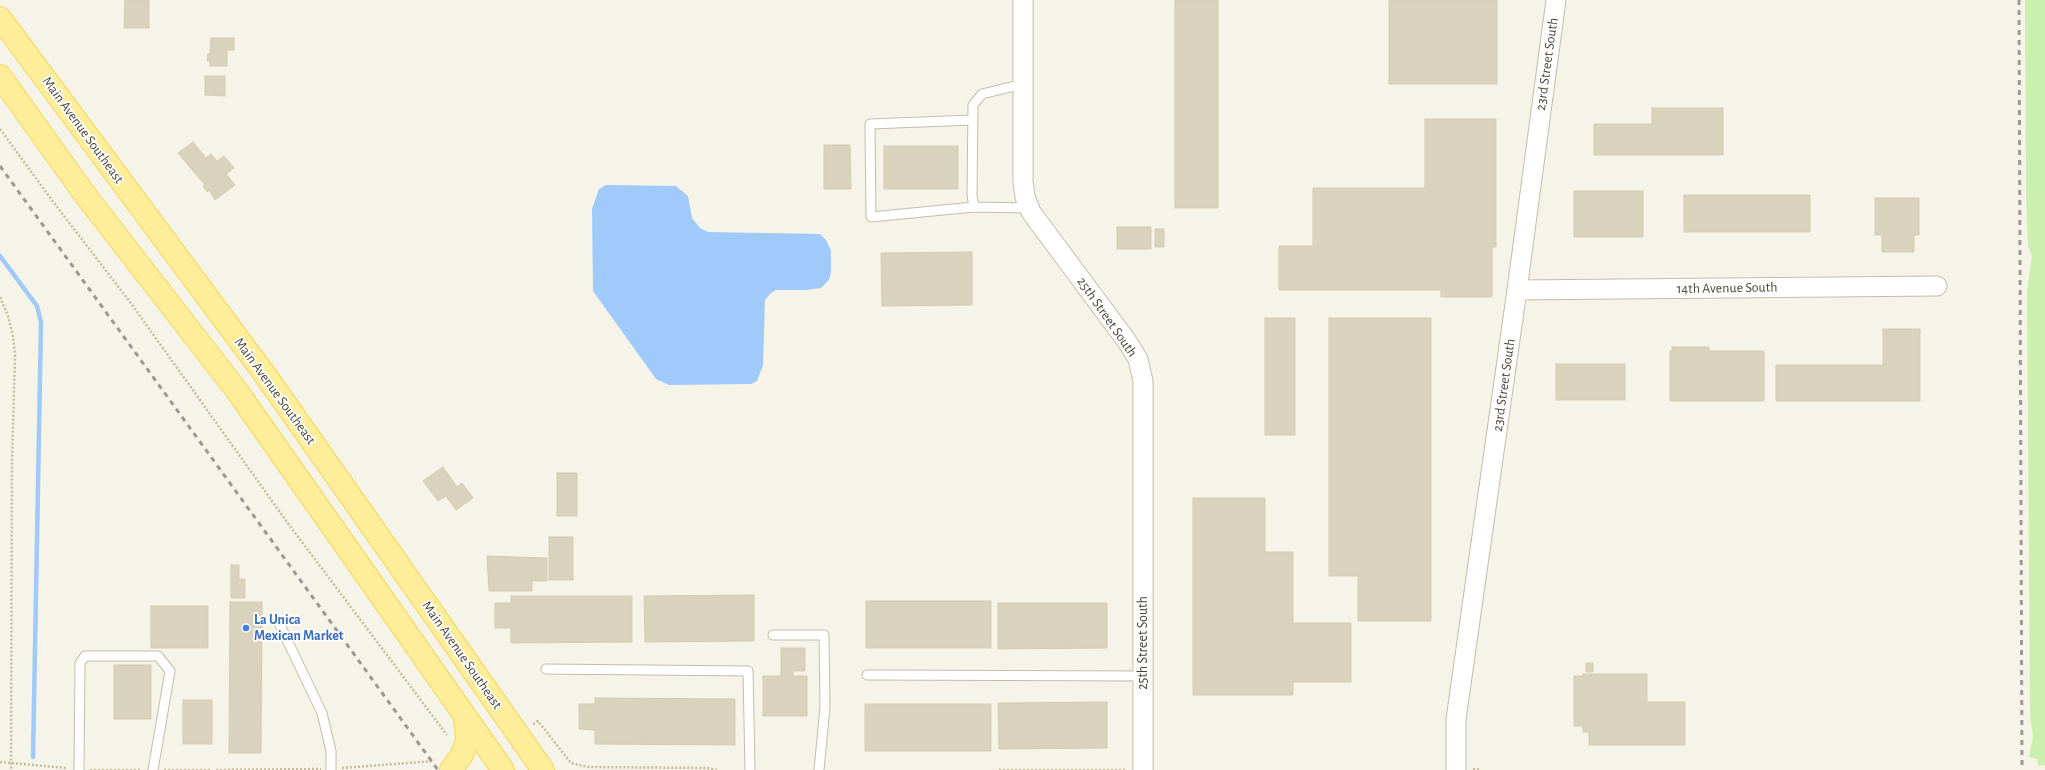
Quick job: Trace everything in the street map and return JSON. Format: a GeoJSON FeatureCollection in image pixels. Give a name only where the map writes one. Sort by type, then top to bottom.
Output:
{"type":"FeatureCollection","features":[{"type":"Feature","properties":{"kind":"main road","name":"Main Avenue Southeast"},"geometry":{"type":"LineString","coordinates":[[0,18],[266,376],[543,770]]}},
{"type":"Feature","properties":{"kind":"main road"},"geometry":{"type":"LineString","coordinates":[[0,76],[86,196],[237,391],[503,770]]}},
{"type":"Feature","properties":{"kind":"main road"},"geometry":{"type":"LineString","coordinates":[[452,770],[462,755],[467,740],[465,717]]}},
{"type":"Feature","properties":{"kind":"street","name":"25th Street South"},"geometry":{"type":"LineString","coordinates":[[1023,0],[1023,181],[1029,208],[1126,340],[1138,359],[1143,381],[1143,770]]}},
{"type":"Feature","properties":{"kind":"street","name":"23rd Street South"},"geometry":{"type":"LineString","coordinates":[[1456,770],[1456,719],[1517,290],[1556,0]]}},
{"type":"Feature","properties":{"kind":"street","name":"14th Avenue South"},"geometry":{"type":"LineString","coordinates":[[1517,290],[1937,286]]}},
{"type":"Feature","properties":{"kind":"lane"},"geometry":{"type":"LineString","coordinates":[[974,207],[972,195],[974,105],[982,94],[1023,84]]}},
{"type":"Feature","properties":{"kind":"lane"},"geometry":{"type":"LineString","coordinates":[[973,120],[870,124],[871,216],[974,207],[1029,208]]}},
{"type":"Feature","properties":{"kind":"lane"},"geometry":{"type":"LineString","coordinates":[[279,623],[322,712],[331,751],[331,770]]}},
{"type":"Feature","properties":{"kind":"lane"},"geometry":{"type":"LineString","coordinates":[[773,635],[824,635],[825,707],[819,770]]}},
{"type":"Feature","properties":{"kind":"lane"},"geometry":{"type":"LineString","coordinates":[[78,770],[80,663],[82,660],[85,656],[158,656],[170,671],[153,770]]}},
{"type":"Feature","properties":{"kind":"lane"},"geometry":{"type":"LineString","coordinates":[[546,669],[748,671],[750,770]]}},
{"type":"Feature","properties":{"kind":"lane"},"geometry":{"type":"LineString","coordinates":[[867,675],[1143,676]]}},
{"type":"Feature","properties":{"kind":"path"},"geometry":{"type":"LineString","coordinates":[[0,129],[54,203],[130,302],[301,541],[450,739]]}},
{"type":"Feature","properties":{"kind":"path"},"geometry":{"type":"LineString","coordinates":[[0,298],[8,316],[13,336],[15,356],[12,469],[11,770]]}},
{"type":"Feature","properties":{"kind":"path"},"geometry":{"type":"LineString","coordinates":[[538,721],[571,763],[588,767],[708,768],[717,770]]}},
{"type":"Feature","properties":{"kind":"path"},"geometry":{"type":"LineString","coordinates":[[0,762],[78,770],[210,770]]}},
{"type":"Feature","properties":{"kind":"path"},"geometry":{"type":"LineString","coordinates":[[999,770],[1130,770]]}},
{"type":"Feature","properties":{"kind":"green space"},"geometry":{"type":"Polygon","coordinates":[[[2025,0],[2045,0],[2045,765],[2038,766],[2037,759],[2029,757],[2033,736],[2030,716],[2027,292],[2032,256],[2028,246],[2026,195],[2025,0]]]}},
{"type":"Feature","properties":{"kind":"water"},"geometry":{"type":"Polygon","coordinates":[[[606,185],[676,186],[688,196],[692,218],[700,228],[708,232],[820,234],[826,240],[831,251],[831,272],[829,280],[821,288],[806,290],[776,290],[765,300],[763,365],[757,381],[751,384],[669,385],[656,379],[593,291],[592,209],[599,189],[606,185]]]}},
{"type":"Feature","properties":{"kind":"building"},"geometry":{"type":"Polygon","coordinates":[[[125,0],[149,0],[149,28],[124,28],[125,0]]]}},
{"type":"Feature","properties":{"kind":"building"},"geometry":{"type":"Polygon","coordinates":[[[1175,0],[1218,0],[1218,208],[1175,208],[1175,0]]]}},
{"type":"Feature","properties":{"kind":"building"},"geometry":{"type":"Polygon","coordinates":[[[1389,0],[1497,0],[1497,84],[1389,84],[1389,0]]]}},
{"type":"Feature","properties":{"kind":"building"},"geometry":{"type":"Polygon","coordinates":[[[211,38],[234,38],[234,50],[227,50],[227,66],[210,66],[210,61],[207,61],[208,54],[210,54],[211,38]]]}},
{"type":"Feature","properties":{"kind":"building"},"geometry":{"type":"Polygon","coordinates":[[[205,76],[225,76],[225,96],[205,95],[205,76]]]}},
{"type":"Feature","properties":{"kind":"building"},"geometry":{"type":"Polygon","coordinates":[[[1652,108],[1723,108],[1723,155],[1594,155],[1594,124],[1652,124],[1652,108]]]}},
{"type":"Feature","properties":{"kind":"building"},"geometry":{"type":"Polygon","coordinates":[[[1425,119],[1496,119],[1496,247],[1492,247],[1492,297],[1441,297],[1441,290],[1279,290],[1279,246],[1313,246],[1313,188],[1425,188],[1425,119]]]}},
{"type":"Feature","properties":{"kind":"building"},"geometry":{"type":"Polygon","coordinates":[[[193,142],[206,158],[211,154],[217,161],[224,156],[234,168],[226,174],[235,185],[215,200],[209,190],[207,192],[203,186],[205,185],[178,153],[193,142]]]}},
{"type":"Feature","properties":{"kind":"building"},"geometry":{"type":"Polygon","coordinates":[[[824,145],[850,145],[851,189],[824,189],[824,145]]]}},
{"type":"Feature","properties":{"kind":"building"},"geometry":{"type":"Polygon","coordinates":[[[884,146],[958,146],[958,189],[884,189],[884,146]]]}},
{"type":"Feature","properties":{"kind":"building"},"geometry":{"type":"Polygon","coordinates":[[[1574,191],[1643,191],[1643,237],[1574,237],[1574,191]]]}},
{"type":"Feature","properties":{"kind":"building"},"geometry":{"type":"Polygon","coordinates":[[[1684,195],[1810,195],[1810,232],[1684,232],[1684,195]]]}},
{"type":"Feature","properties":{"kind":"building"},"geometry":{"type":"Polygon","coordinates":[[[1875,198],[1919,198],[1919,235],[1914,235],[1914,252],[1882,252],[1882,235],[1875,235],[1875,198]]]}},
{"type":"Feature","properties":{"kind":"building"},"geometry":{"type":"Polygon","coordinates":[[[1117,227],[1151,227],[1151,249],[1117,249],[1117,227]]]}},
{"type":"Feature","properties":{"kind":"building"},"geometry":{"type":"Polygon","coordinates":[[[1155,229],[1164,229],[1164,247],[1155,247],[1155,229]]]}},
{"type":"Feature","properties":{"kind":"building"},"geometry":{"type":"Polygon","coordinates":[[[972,252],[972,305],[882,306],[881,253],[972,252]]]}},
{"type":"Feature","properties":{"kind":"building"},"geometry":{"type":"Polygon","coordinates":[[[1265,318],[1295,318],[1295,435],[1265,435],[1265,318]]]}},
{"type":"Feature","properties":{"kind":"building"},"geometry":{"type":"Polygon","coordinates":[[[1329,318],[1431,318],[1431,621],[1358,621],[1358,576],[1329,576],[1329,318]]]}},
{"type":"Feature","properties":{"kind":"building"},"geometry":{"type":"Polygon","coordinates":[[[1883,329],[1920,329],[1920,401],[1776,401],[1776,365],[1883,365],[1883,329]]]}},
{"type":"Feature","properties":{"kind":"building"},"geometry":{"type":"Polygon","coordinates":[[[1672,347],[1709,347],[1709,351],[1764,351],[1764,401],[1670,401],[1670,351],[1672,351],[1672,347]]]}},
{"type":"Feature","properties":{"kind":"building"},"geometry":{"type":"Polygon","coordinates":[[[1556,364],[1625,364],[1625,400],[1556,400],[1556,364]]]}},
{"type":"Feature","properties":{"kind":"building"},"geometry":{"type":"Polygon","coordinates":[[[443,467],[457,487],[462,483],[473,498],[456,510],[446,496],[438,501],[423,481],[443,467]]]}},
{"type":"Feature","properties":{"kind":"building"},"geometry":{"type":"Polygon","coordinates":[[[557,473],[577,473],[577,516],[557,516],[557,473]]]}},
{"type":"Feature","properties":{"kind":"building"},"geometry":{"type":"Polygon","coordinates":[[[1193,498],[1265,498],[1265,552],[1293,552],[1293,623],[1351,623],[1351,682],[1293,682],[1293,695],[1193,695],[1193,498]]]}},
{"type":"Feature","properties":{"kind":"building"},"geometry":{"type":"Polygon","coordinates":[[[549,537],[573,537],[573,580],[549,580],[549,537]]]}},
{"type":"Feature","properties":{"kind":"building"},"geometry":{"type":"Polygon","coordinates":[[[487,556],[547,558],[547,581],[532,581],[532,591],[489,591],[487,556]]]}},
{"type":"Feature","properties":{"kind":"building"},"geometry":{"type":"Polygon","coordinates":[[[231,565],[239,565],[239,579],[245,579],[245,598],[231,598],[231,565]]]}},
{"type":"Feature","properties":{"kind":"building"},"geometry":{"type":"Polygon","coordinates":[[[754,595],[754,641],[645,642],[644,596],[754,595]]]}},
{"type":"Feature","properties":{"kind":"building"},"geometry":{"type":"Polygon","coordinates":[[[511,596],[632,596],[632,642],[511,643],[511,628],[495,628],[495,603],[511,603],[511,596]]]}},
{"type":"Feature","properties":{"kind":"building"},"geometry":{"type":"Polygon","coordinates":[[[866,601],[991,601],[991,648],[866,648],[866,601]]]}},
{"type":"Feature","properties":{"kind":"building"},"geometry":{"type":"Polygon","coordinates":[[[230,602],[262,602],[261,753],[229,753],[230,602]]]}},
{"type":"Feature","properties":{"kind":"building"},"geometry":{"type":"Polygon","coordinates":[[[998,603],[1107,603],[1107,648],[998,649],[998,603]]]}},
{"type":"Feature","properties":{"kind":"building"},"geometry":{"type":"Polygon","coordinates":[[[151,606],[208,606],[208,648],[151,648],[151,606]]]}},
{"type":"Feature","properties":{"kind":"building"},"geometry":{"type":"Polygon","coordinates":[[[781,648],[805,648],[805,671],[793,671],[793,676],[807,676],[807,716],[763,716],[763,676],[781,676],[781,648]]]}},
{"type":"Feature","properties":{"kind":"building"},"geometry":{"type":"Polygon","coordinates":[[[1586,663],[1593,663],[1593,672],[1586,672],[1586,663]]]}},
{"type":"Feature","properties":{"kind":"building"},"geometry":{"type":"Polygon","coordinates":[[[114,665],[151,665],[151,719],[114,719],[114,665]]]}},
{"type":"Feature","properties":{"kind":"building"},"geometry":{"type":"Polygon","coordinates":[[[1583,674],[1647,674],[1647,702],[1685,702],[1685,745],[1589,745],[1589,732],[1583,732],[1583,726],[1574,726],[1574,676],[1583,676],[1583,674]]]}},
{"type":"Feature","properties":{"kind":"building"},"geometry":{"type":"Polygon","coordinates":[[[595,698],[735,699],[735,745],[595,744],[595,730],[579,729],[579,704],[595,704],[595,698]]]}},
{"type":"Feature","properties":{"kind":"building"},"geometry":{"type":"Polygon","coordinates":[[[183,700],[212,700],[212,744],[183,744],[183,700]]]}},
{"type":"Feature","properties":{"kind":"building"},"geometry":{"type":"Polygon","coordinates":[[[1107,702],[1107,748],[999,749],[998,703],[1107,702]]]}},
{"type":"Feature","properties":{"kind":"building"},"geometry":{"type":"Polygon","coordinates":[[[865,704],[991,704],[991,751],[865,751],[865,704]]]}},
{"type":"Feature","properties":{"kind":"waterway"},"geometry":{"type":"LineString","coordinates":[[0,256],[37,306],[41,322],[33,757]]}},
{"type":"Feature","properties":{"kind":"railway"},"geometry":{"type":"LineString","coordinates":[[2019,0],[2022,770]]}},
{"type":"Feature","properties":{"kind":"railway"},"geometry":{"type":"LineString","coordinates":[[0,166],[438,770]]}},
{"type":"Feature","properties":{"kind":"place","name":"La Unica Mexican Market"},"geometry":{"type":"Point","coordinates":[246,628]}}]}
